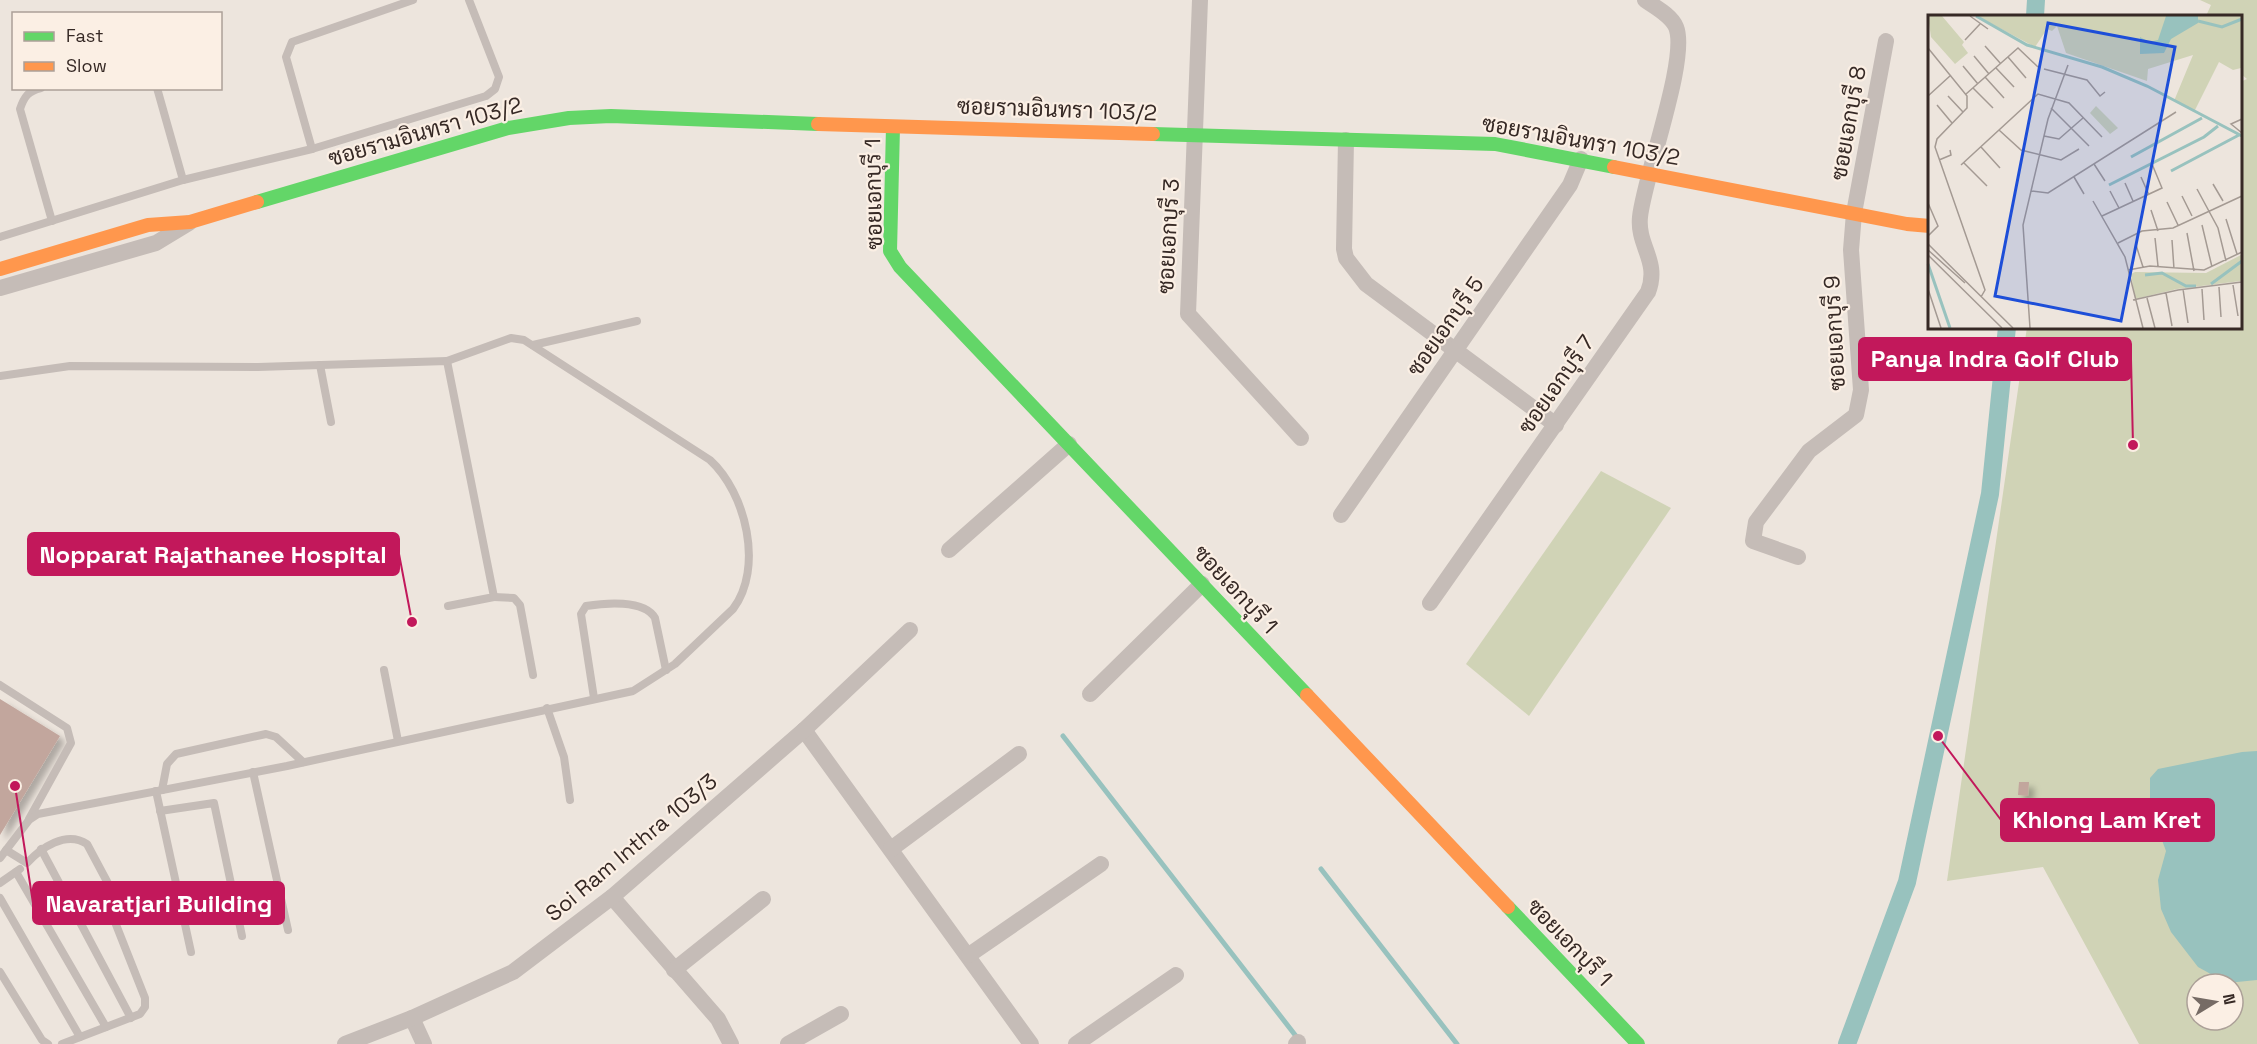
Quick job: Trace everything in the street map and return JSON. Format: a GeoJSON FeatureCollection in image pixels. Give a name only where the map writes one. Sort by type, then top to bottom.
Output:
{"type":"FeatureCollection","features":[{"type":"Feature","properties":{"kind":"street","name":"ซอยเอกบุรี 3"},"geometry":{"type":"LineString","coordinates":[[1200,0],[1188,314],[1301,438]]}},
{"type":"Feature","properties":{"kind":"street","name":"ซอยเอกบุรี 7"},"geometry":{"type":"LineString","coordinates":[[1430,603],[1556,425],[1652,283],[1654,274],[1651,261],[1639,228],[1672,84],[1678,42],[1676,27],[1670,18],[1645,0]]}},
{"type":"Feature","properties":{"kind":"street","name":"ซอยเอกบุรี 8"},"geometry":{"type":"LineString","coordinates":[[1854,213],[1886,41]]}},
{"type":"Feature","properties":{"kind":"street","name":"ซอยรามอินทรา 103/2"},"geometry":{"type":"LineString","coordinates":[[0,268],[148,225],[190,222],[508,128],[536,122],[611,116],[893,127],[1495,144],[1907,224],[1928,226]]}},
{"type":"Feature","properties":{"kind":"street","name":"ซอยเอกบุรี 1"},"geometry":{"type":"LineString","coordinates":[[893,127],[890,251],[893,258],[1638,1044]]}},
{"type":"Feature","properties":{"kind":"street"},"geometry":{"type":"LineString","coordinates":[[1346,140],[1346,258],[1365,284],[1556,425]]}},
{"type":"Feature","properties":{"kind":"street","name":"ซอยเอกบุรี 5"},"geometry":{"type":"LineString","coordinates":[[1341,515],[1570,185],[1581,159]]}},
{"type":"Feature","properties":{"kind":"street","name":"ซอยเอกบุรี 9"},"geometry":{"type":"LineString","coordinates":[[1798,557],[1754,541],[1753,531],[1756,522],[1809,451],[1856,415],[1862,390],[1851,250],[1854,213]]}},
{"type":"Feature","properties":{"kind":"street","name":"ซอยรามอินทรา 103/2"},"geometry":{"type":"LineString","coordinates":[[0,288],[156,243],[190,222]]}},
{"type":"Feature","properties":{"kind":"street"},"geometry":{"type":"LineString","coordinates":[[949,550],[1070,444]]}},
{"type":"Feature","properties":{"kind":"street"},"geometry":{"type":"LineString","coordinates":[[1090,694],[1202,584]]}},
{"type":"Feature","properties":{"kind":"street","name":"Soi Ram Inthra 103/3"},"geometry":{"type":"LineString","coordinates":[[345,1044],[513,972],[612,897],[804,730],[910,630]]}},
{"type":"Feature","properties":{"kind":"street"},"geometry":{"type":"LineString","coordinates":[[804,730],[969,955],[1031,1044]]}},
{"type":"Feature","properties":{"kind":"street"},"geometry":{"type":"LineString","coordinates":[[891,849],[1019,754]]}},
{"type":"Feature","properties":{"kind":"street"},"geometry":{"type":"LineString","coordinates":[[969,955],[1101,864]]}},
{"type":"Feature","properties":{"kind":"street"},"geometry":{"type":"LineString","coordinates":[[612,897],[718,1019],[731,1044]]}},
{"type":"Feature","properties":{"kind":"street"},"geometry":{"type":"LineString","coordinates":[[674,970],[763,899]]}},
{"type":"Feature","properties":{"kind":"street"},"geometry":{"type":"LineString","coordinates":[[1076,1044],[1176,975]]}},
{"type":"Feature","properties":{"kind":"street"},"geometry":{"type":"LineString","coordinates":[[788,1044],[842,1014]]}},
{"type":"Feature","properties":{"kind":"street"},"geometry":{"type":"LineString","coordinates":[[412,1017],[424,1044]]}},
{"type":"Feature","properties":{"kind":"lane"},"geometry":{"type":"LineString","coordinates":[[312,149],[286,57],[292,42],[412,0]]}},
{"type":"Feature","properties":{"kind":"lane"},"geometry":{"type":"LineString","coordinates":[[0,237],[183,180],[312,149],[486,96],[495,89],[499,77],[469,0]]}},
{"type":"Feature","properties":{"kind":"lane"},"geometry":{"type":"LineString","coordinates":[[32,90],[24,97],[20,109],[52,220]]}},
{"type":"Feature","properties":{"kind":"lane"},"geometry":{"type":"LineString","coordinates":[[158,90],[183,180]]}},
{"type":"Feature","properties":{"kind":"lane"},"geometry":{"type":"LineString","coordinates":[[532,345],[637,321]]}},
{"type":"Feature","properties":{"kind":"lane"},"geometry":{"type":"LineString","coordinates":[[0,376],[70,366],[320,365],[447,361],[511,338],[524,340],[710,460],[729,482],[737,499],[747,550],[746,584],[740,600],[715,628],[666,670],[633,691],[303,762],[43,813],[29,820]]}},
{"type":"Feature","properties":{"kind":"lane"},"geometry":{"type":"LineString","coordinates":[[447,361],[494,597]]}},
{"type":"Feature","properties":{"kind":"lane"},"geometry":{"type":"LineString","coordinates":[[320,365],[330,422]]}},
{"type":"Feature","properties":{"kind":"lane"},"geometry":{"type":"LineString","coordinates":[[448,606],[494,597],[514,598],[520,604],[533,675]]}},
{"type":"Feature","properties":{"kind":"lane"},"geometry":{"type":"LineString","coordinates":[[594,698],[581,614],[586,606],[614,601],[651,612],[655,618],[666,670]]}},
{"type":"Feature","properties":{"kind":"lane"},"geometry":{"type":"LineString","coordinates":[[384,670],[398,741]]}},
{"type":"Feature","properties":{"kind":"lane"},"geometry":{"type":"LineString","coordinates":[[0,685],[67,728],[71,737],[71,743],[29,820],[0,858]]}},
{"type":"Feature","properties":{"kind":"lane"},"geometry":{"type":"LineString","coordinates":[[547,708],[564,757],[570,800]]}},
{"type":"Feature","properties":{"kind":"lane"},"geometry":{"type":"LineString","coordinates":[[192,952],[160,811],[159,790],[167,764],[176,754],[266,734],[276,736],[303,762]]}},
{"type":"Feature","properties":{"kind":"lane"},"geometry":{"type":"LineString","coordinates":[[254,772],[288,930]]}},
{"type":"Feature","properties":{"kind":"lane"},"geometry":{"type":"LineString","coordinates":[[160,811],[214,803],[242,936]]}},
{"type":"Feature","properties":{"kind":"lane"},"geometry":{"type":"LineString","coordinates":[[0,883],[27,863],[41,849],[64,840],[81,840],[87,844],[111,889],[111,912],[145,998],[143,1011],[131,1018],[62,1044]]}},
{"type":"Feature","properties":{"kind":"lane"},"geometry":{"type":"LineString","coordinates":[[41,849],[131,1018]]}},
{"type":"Feature","properties":{"kind":"lane"},"geometry":{"type":"LineString","coordinates":[[6,850],[27,863]]}},
{"type":"Feature","properties":{"kind":"lane"},"geometry":{"type":"LineString","coordinates":[[16,872],[106,1027]]}},
{"type":"Feature","properties":{"kind":"lane"},"geometry":{"type":"LineString","coordinates":[[0,898],[80,1037]]}},
{"type":"Feature","properties":{"kind":"lane"},"geometry":{"type":"LineString","coordinates":[[0,972],[42,1040],[48,1044]]}},
{"type":"Feature","properties":{"kind":"green space"},"geometry":{"type":"Polygon","coordinates":[[[2200,0],[2257,0],[2257,1044],[2139,1044],[2043,867],[1947,881],[2027,328],[2242,328],[2242,81],[2247,79],[2242,75],[2242,15],[2206,15],[2211,5],[2200,0]]]}},
{"type":"Feature","properties":{"kind":"green space"},"geometry":{"type":"Polygon","coordinates":[[[1601,471],[1671,508],[1529,716],[1466,664],[1601,471]]]}},
{"type":"Feature","properties":{"kind":"water"},"geometry":{"type":"Polygon","coordinates":[[[2257,751],[2257,980],[2245,981],[2245,972],[2207,972],[2198,967],[2171,932],[2161,909],[2158,880],[2166,851],[2150,808],[2150,778],[2158,769],[2257,751]]]}},
{"type":"Feature","properties":{"kind":"building"},"geometry":{"type":"Polygon","coordinates":[[[0,699],[60,736],[0,835],[0,699]]]}},
{"type":"Feature","properties":{"kind":"building"},"geometry":{"type":"Polygon","coordinates":[[[2019,782],[2029,782],[2028,796],[2018,795],[2019,782]]]}},
{"type":"Feature","properties":{"kind":"waterway"},"geometry":{"type":"LineString","coordinates":[[2035,15],[2036,0]]}},
{"type":"Feature","properties":{"kind":"waterway"},"geometry":{"type":"LineString","coordinates":[[1847,1044],[1907,882],[1990,494],[2007,328]]}},
{"type":"Feature","properties":{"kind":"waterway"},"geometry":{"type":"LineString","coordinates":[[1063,736],[1299,1040]]}},
{"type":"Feature","properties":{"kind":"waterway"},"geometry":{"type":"LineString","coordinates":[[1321,869],[1457,1044]]}},
{"type":"Feature","properties":{"kind":"traffic: fast"},"geometry":{"type":"LineString","coordinates":[[257,202],[508,128],[569,118],[611,116],[818,124]]}},
{"type":"Feature","properties":{"kind":"traffic: fast"},"geometry":{"type":"LineString","coordinates":[[893,127],[890,251],[900,267],[1307,695]]}},
{"type":"Feature","properties":{"kind":"traffic: fast"},"geometry":{"type":"LineString","coordinates":[[1153,134],[1495,144],[1614,167]]}},
{"type":"Feature","properties":{"kind":"traffic: fast"},"geometry":{"type":"LineString","coordinates":[[1508,907],[1638,1044]]}},
{"type":"Feature","properties":{"kind":"traffic: slow"},"geometry":{"type":"LineString","coordinates":[[818,124],[1153,134]]}},
{"type":"Feature","properties":{"kind":"traffic: slow"},"geometry":{"type":"LineString","coordinates":[[1614,167],[1907,224],[1928,226]]}},
{"type":"Feature","properties":{"kind":"traffic: slow"},"geometry":{"type":"LineString","coordinates":[[0,269],[148,225],[190,222],[257,202]]}},
{"type":"Feature","properties":{"kind":"traffic: slow"},"geometry":{"type":"LineString","coordinates":[[1307,695],[1508,907]]}},
{"type":"Feature","properties":{"kind":"place","name":"Panya Indra Golf Club"},"geometry":{"type":"Point","coordinates":[2133,445]}},
{"type":"Feature","properties":{"kind":"place","name":"Nopparat Rajathanee Hospital"},"geometry":{"type":"Point","coordinates":[412,622]}},
{"type":"Feature","properties":{"kind":"place","name":"Khlong Lam Kret"},"geometry":{"type":"Point","coordinates":[1938,736]}},
{"type":"Feature","properties":{"kind":"place","name":"Navaratjari Building"},"geometry":{"type":"Point","coordinates":[15,786]}}]}
